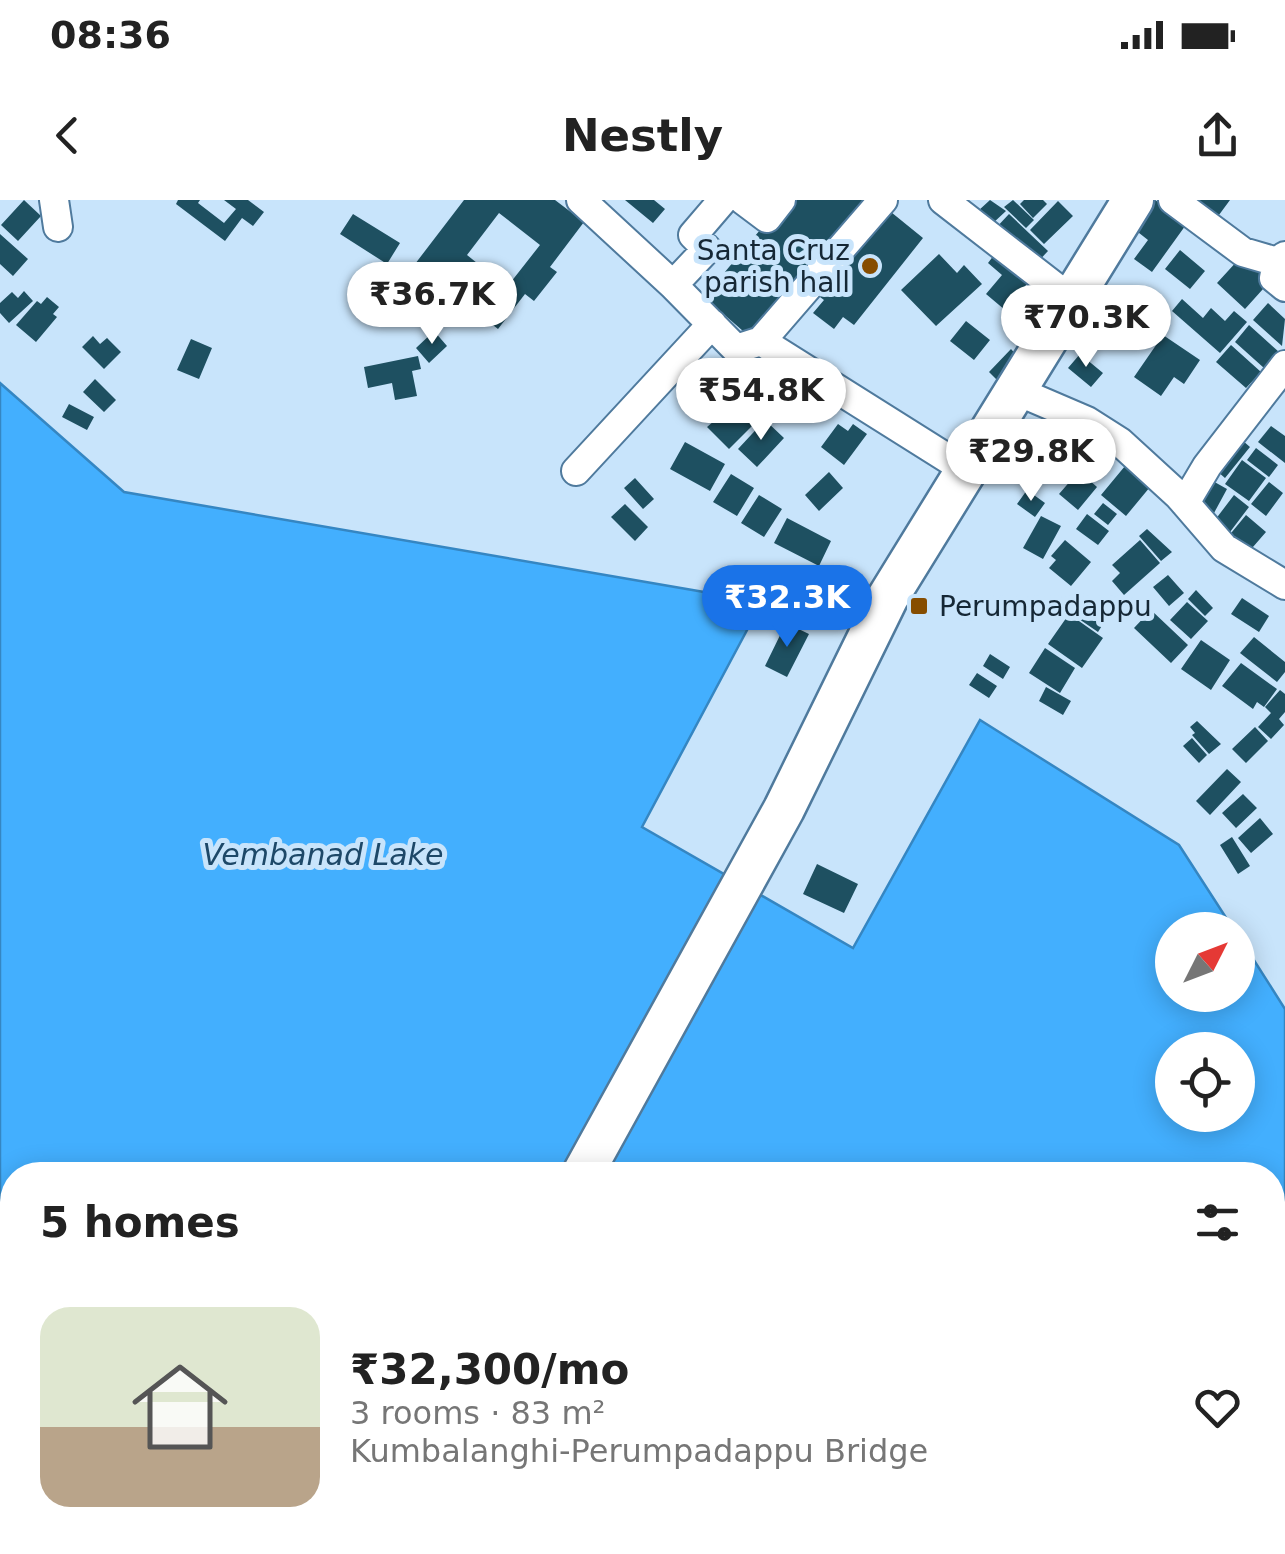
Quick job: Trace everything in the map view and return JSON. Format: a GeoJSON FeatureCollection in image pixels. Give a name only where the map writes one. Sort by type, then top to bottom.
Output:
{"type":"FeatureCollection","features":[{"type":"Feature","properties":{"kind":"main road"},"geometry":{"type":"LineString","coordinates":[[589,1162],[784,808],[888,596],[1133,200]]}},
{"type":"Feature","properties":{"kind":"street"},"geometry":{"type":"LineString","coordinates":[[581,200],[736,349],[761,341],[883,200]]}},
{"type":"Feature","properties":{"kind":"street"},"geometry":{"type":"LineString","coordinates":[[673,285],[707,248],[693,234],[724,200]]}},
{"type":"Feature","properties":{"kind":"street"},"geometry":{"type":"LineString","coordinates":[[743,200],[767,218],[781,200]]}},
{"type":"Feature","properties":{"kind":"street"},"geometry":{"type":"LineString","coordinates":[[943,200],[1072,300]]}},
{"type":"Feature","properties":{"kind":"street"},"geometry":{"type":"LineString","coordinates":[[1173,200],[1243,252],[1282,268]]}},
{"type":"Feature","properties":{"kind":"street"},"geometry":{"type":"LineString","coordinates":[[576,471],[712,324]]}},
{"type":"Feature","properties":{"kind":"street"},"geometry":{"type":"LineString","coordinates":[[761,341],[966,470]]}},
{"type":"Feature","properties":{"kind":"street"},"geometry":{"type":"LineString","coordinates":[[1185,503],[1207,466],[1285,366]]}},
{"type":"Feature","properties":{"kind":"street"},"geometry":{"type":"LineString","coordinates":[[1017,391],[1087,421],[1120,442],[1185,503],[1224,548],[1285,585]]}},
{"type":"Feature","properties":{"kind":"water","name":"Vembanad Lake"},"geometry":{"type":"Polygon","coordinates":[[[0,383],[124,492],[762,602],[642,827],[853,948],[980,720],[1179,845],[1222,912],[1155,912],[1155,1012],[1255,1012],[1255,962],[1285,1009],[1285,1162],[0,1162],[0,383]]]}},
{"type":"Feature","properties":{"kind":"building"},"geometry":{"type":"Polygon","coordinates":[[[24,200],[41,216],[18,241],[1,225],[24,200]]]}},
{"type":"Feature","properties":{"kind":"building"},"geometry":{"type":"Polygon","coordinates":[[[178,200],[200,200],[198,203],[224,223],[236,209],[224,200],[248,200],[264,212],[253,226],[242,218],[225,241],[176,204],[178,200]]]}},
{"type":"Feature","properties":{"kind":"building"},"geometry":{"type":"Polygon","coordinates":[[[464,200],[555,200],[584,222],[550,267],[557,272],[534,301],[525,294],[498,329],[415,264],[464,200]],[[499,213],[467,255],[507,287],[540,245],[499,213]]]}},
{"type":"Feature","properties":{"kind":"building"},"geometry":{"type":"Polygon","coordinates":[[[625,200],[654,200],[665,209],[653,223],[625,200]]]}},
{"type":"Feature","properties":{"kind":"building"},"geometry":{"type":"Polygon","coordinates":[[[785,200],[866,200],[751,338],[704,297],[785,200]]]}},
{"type":"Feature","properties":{"kind":"building"},"geometry":{"type":"Polygon","coordinates":[[[990,200],[1006,211],[992,224],[978,211],[990,200]]]}},
{"type":"Feature","properties":{"kind":"building"},"geometry":{"type":"Polygon","coordinates":[[[1013,200],[1034,220],[1026,228],[1004,207],[1013,200]]]}},
{"type":"Feature","properties":{"kind":"building"},"geometry":{"type":"Polygon","coordinates":[[[1024,200],[1043,200],[1047,204],[1033,218],[1020,204],[1024,200]]]}},
{"type":"Feature","properties":{"kind":"building"},"geometry":{"type":"Polygon","coordinates":[[[1155,200],[1188,222],[1152,272],[1134,259],[1148,240],[1134,229],[1155,200]]]}},
{"type":"Feature","properties":{"kind":"building"},"geometry":{"type":"Polygon","coordinates":[[[1230,200],[1216,219],[1195,203],[1230,200]]]}},
{"type":"Feature","properties":{"kind":"building"},"geometry":{"type":"Polygon","coordinates":[[[1058,201],[1073,216],[1044,244],[1030,230],[1058,201]]]}},
{"type":"Feature","properties":{"kind":"building","name":"Santa Cruz parish hall"},"geometry":{"type":"Polygon","coordinates":[[[886,208],[923,238],[854,325],[843,317],[834,329],[813,313],[824,300],[816,294],[886,208]]]}},
{"type":"Feature","properties":{"kind":"building"},"geometry":{"type":"Polygon","coordinates":[[[353,214],[400,243],[387,264],[340,234],[353,214]]]}},
{"type":"Feature","properties":{"kind":"building"},"geometry":{"type":"Polygon","coordinates":[[[1009,214],[1048,251],[1033,267],[994,230],[1009,214]]]}},
{"type":"Feature","properties":{"kind":"building"},"geometry":{"type":"Polygon","coordinates":[[[0,234],[28,259],[13,276],[0,264],[0,234]]]}},
{"type":"Feature","properties":{"kind":"building"},"geometry":{"type":"Polygon","coordinates":[[[1180,250],[1205,271],[1190,289],[1165,269],[1180,250]]]}},
{"type":"Feature","properties":{"kind":"building"},"geometry":{"type":"Polygon","coordinates":[[[997,251],[1031,279],[1005,310],[986,294],[1002,275],[988,263],[997,251]]]}},
{"type":"Feature","properties":{"kind":"building"},"geometry":{"type":"Polygon","coordinates":[[[939,254],[957,273],[964,265],[982,284],[936,326],[901,290],[939,254]]]}},
{"type":"Feature","properties":{"kind":"building"},"geometry":{"type":"Polygon","coordinates":[[[1239,259],[1252,261],[1272,279],[1245,309],[1217,283],[1239,259]]]}},
{"type":"Feature","properties":{"kind":"building"},"geometry":{"type":"Polygon","coordinates":[[[24,291],[33,301],[9,323],[0,313],[0,303],[12,292],[18,298],[24,291]]]}},
{"type":"Feature","properties":{"kind":"building"},"geometry":{"type":"Polygon","coordinates":[[[1137,296],[1154,308],[1136,333],[1119,321],[1137,296]]]}},
{"type":"Feature","properties":{"kind":"building"},"geometry":{"type":"Polygon","coordinates":[[[47,297],[59,307],[53,314],[57,317],[36,342],[16,325],[37,301],[41,304],[47,297]]]}},
{"type":"Feature","properties":{"kind":"building"},"geometry":{"type":"Polygon","coordinates":[[[1182,299],[1203,318],[1211,308],[1225,321],[1234,311],[1247,322],[1220,353],[1172,311],[1182,299]]]}},
{"type":"Feature","properties":{"kind":"building"},"geometry":{"type":"Polygon","coordinates":[[[1268,303],[1285,319],[1282,346],[1253,320],[1268,303]]]}},
{"type":"Feature","properties":{"kind":"building"},"geometry":{"type":"Polygon","coordinates":[[[966,321],[990,340],[974,360],[950,341],[966,321]]]}},
{"type":"Feature","properties":{"kind":"building"},"geometry":{"type":"Polygon","coordinates":[[[1249,325],[1279,352],[1264,368],[1235,342],[1249,325]]]}},
{"type":"Feature","properties":{"kind":"building"},"geometry":{"type":"Polygon","coordinates":[[[434,331],[447,346],[429,363],[416,348],[434,331]]]}},
{"type":"Feature","properties":{"kind":"building"},"geometry":{"type":"Polygon","coordinates":[[[1163,335],[1200,360],[1184,384],[1174,377],[1161,396],[1134,377],[1163,335]]]}},
{"type":"Feature","properties":{"kind":"building"},"geometry":{"type":"Polygon","coordinates":[[[93,336],[100,344],[107,338],[121,352],[104,369],[82,347],[93,336]]]}},
{"type":"Feature","properties":{"kind":"building"},"geometry":{"type":"Polygon","coordinates":[[[191,339],[212,348],[199,379],[177,370],[191,339]]]}},
{"type":"Feature","properties":{"kind":"building"},"geometry":{"type":"Polygon","coordinates":[[[1231,345],[1261,372],[1246,388],[1216,362],[1231,345]]]}},
{"type":"Feature","properties":{"kind":"building"},"geometry":{"type":"Polygon","coordinates":[[[1011,349],[1019,358],[997,380],[989,372],[1011,349]]]}},
{"type":"Feature","properties":{"kind":"building"},"geometry":{"type":"Polygon","coordinates":[[[1080,354],[1103,373],[1091,387],[1068,368],[1080,354]]]}},
{"type":"Feature","properties":{"kind":"building"},"geometry":{"type":"Polygon","coordinates":[[[418,356],[421,369],[412,371],[417,396],[395,400],[392,383],[368,388],[364,367],[418,356]]]}},
{"type":"Feature","properties":{"kind":"building"},"geometry":{"type":"Polygon","coordinates":[[[95,379],[116,400],[104,412],[83,392],[95,379]]]}},
{"type":"Feature","properties":{"kind":"building"},"geometry":{"type":"Polygon","coordinates":[[[741,391],[764,414],[729,449],[707,427],[714,421],[705,412],[722,395],[730,402],[741,391]]]}},
{"type":"Feature","properties":{"kind":"building"},"geometry":{"type":"Polygon","coordinates":[[[69,404],[94,417],[87,430],[62,417],[69,404]]]}},
{"type":"Feature","properties":{"kind":"building"},"geometry":{"type":"Polygon","coordinates":[[[765,420],[784,438],[757,467],[738,449],[765,420]]]}},
{"type":"Feature","properties":{"kind":"building"},"geometry":{"type":"Polygon","coordinates":[[[838,424],[848,431],[853,424],[867,434],[844,465],[821,447],[838,424]]]}},
{"type":"Feature","properties":{"kind":"building"},"geometry":{"type":"Polygon","coordinates":[[[1271,426],[1285,436],[1285,463],[1258,442],[1271,426]]]}},
{"type":"Feature","properties":{"kind":"building"},"geometry":{"type":"Polygon","coordinates":[[[1235,434],[1250,447],[1225,478],[1210,465],[1235,434]]]}},
{"type":"Feature","properties":{"kind":"building"},"geometry":{"type":"Polygon","coordinates":[[[685,442],[725,464],[710,491],[670,469],[685,442]]]}},
{"type":"Feature","properties":{"kind":"building"},"geometry":{"type":"Polygon","coordinates":[[[1256,448],[1278,465],[1269,477],[1247,460],[1256,448]]]}},
{"type":"Feature","properties":{"kind":"building"},"geometry":{"type":"Polygon","coordinates":[[[1242,460],[1266,478],[1249,501],[1225,484],[1242,460]]]}},
{"type":"Feature","properties":{"kind":"building"},"geometry":{"type":"Polygon","coordinates":[[[1125,466],[1150,487],[1126,516],[1101,495],[1125,466]]]}},
{"type":"Feature","properties":{"kind":"building"},"geometry":{"type":"Polygon","coordinates":[[[1079,471],[1097,487],[1078,510],[1059,494],[1079,471]]]}},
{"type":"Feature","properties":{"kind":"building"},"geometry":{"type":"Polygon","coordinates":[[[829,472],[843,488],[819,511],[805,495],[829,472]]]}},
{"type":"Feature","properties":{"kind":"building"},"geometry":{"type":"Polygon","coordinates":[[[731,474],[754,488],[737,516],[713,502],[731,474]]]}},
{"type":"Feature","properties":{"kind":"building"},"geometry":{"type":"Polygon","coordinates":[[[635,478],[654,499],[643,509],[624,488],[635,478]]]}},
{"type":"Feature","properties":{"kind":"building"},"geometry":{"type":"Polygon","coordinates":[[[1211,480],[1227,489],[1214,513],[1197,504],[1211,480]]]}},
{"type":"Feature","properties":{"kind":"building"},"geometry":{"type":"Polygon","coordinates":[[[1269,482],[1283,493],[1266,516],[1251,504],[1269,482]]]}},
{"type":"Feature","properties":{"kind":"building"},"geometry":{"type":"Polygon","coordinates":[[[1027,490],[1045,503],[1035,517],[1017,504],[1027,490]]]}},
{"type":"Feature","properties":{"kind":"building"},"geometry":{"type":"Polygon","coordinates":[[[759,495],[782,509],[764,537],[741,523],[759,495]]]}},
{"type":"Feature","properties":{"kind":"building"},"geometry":{"type":"Polygon","coordinates":[[[1234,495],[1249,507],[1230,532],[1215,520],[1234,495]]]}},
{"type":"Feature","properties":{"kind":"building"},"geometry":{"type":"Polygon","coordinates":[[[1103,503],[1117,514],[1108,525],[1094,514],[1103,503]]]}},
{"type":"Feature","properties":{"kind":"building"},"geometry":{"type":"Polygon","coordinates":[[[625,504],[648,527],[635,541],[611,517],[625,504]]]}},
{"type":"Feature","properties":{"kind":"building"},"geometry":{"type":"Polygon","coordinates":[[[1087,514],[1109,531],[1098,545],[1076,529],[1087,514]]]}},
{"type":"Feature","properties":{"kind":"building"},"geometry":{"type":"Polygon","coordinates":[[[1246,515],[1266,532],[1246,555],[1227,538],[1246,515]]]}},
{"type":"Feature","properties":{"kind":"building"},"geometry":{"type":"Polygon","coordinates":[[[1041,516],[1061,526],[1043,559],[1023,548],[1041,516]]]}},
{"type":"Feature","properties":{"kind":"building"},"geometry":{"type":"Polygon","coordinates":[[[787,518],[831,541],[819,566],[774,543],[787,518]]]}},
{"type":"Feature","properties":{"kind":"building"},"geometry":{"type":"Polygon","coordinates":[[[1147,529],[1172,552],[1161,561],[1139,536],[1147,529]]]}},
{"type":"Feature","properties":{"kind":"building"},"geometry":{"type":"Polygon","coordinates":[[[1065,540],[1091,562],[1071,586],[1049,568],[1056,560],[1051,556],[1065,540]]]}},
{"type":"Feature","properties":{"kind":"building"},"geometry":{"type":"Polygon","coordinates":[[[1140,540],[1160,563],[1124,595],[1112,581],[1120,573],[1112,565],[1140,540]]]}},
{"type":"Feature","properties":{"kind":"building"},"geometry":{"type":"Polygon","coordinates":[[[1168,575],[1184,593],[1169,606],[1153,587],[1168,575]]]}},
{"type":"Feature","properties":{"kind":"building"},"geometry":{"type":"Polygon","coordinates":[[[1196,590],[1213,608],[1205,616],[1188,599],[1196,590]]]}},
{"type":"Feature","properties":{"kind":"building"},"geometry":{"type":"Polygon","coordinates":[[[787,595],[809,608],[799,627],[777,615],[787,595]]]}},
{"type":"Feature","properties":{"kind":"building"},"geometry":{"type":"Polygon","coordinates":[[[1242,598],[1269,616],[1259,632],[1231,614],[1242,598]]]}},
{"type":"Feature","properties":{"kind":"building"},"geometry":{"type":"Polygon","coordinates":[[[1187,602],[1208,621],[1191,639],[1170,620],[1187,602]]]}},
{"type":"Feature","properties":{"kind":"building"},"geometry":{"type":"Polygon","coordinates":[[[1151,610],[1188,645],[1171,663],[1134,628],[1151,610]]]}},
{"type":"Feature","properties":{"kind":"building"},"geometry":{"type":"Polygon","coordinates":[[[1084,611],[1103,624],[1098,632],[1079,619],[1084,611]]]}},
{"type":"Feature","properties":{"kind":"building"},"geometry":{"type":"Polygon","coordinates":[[[1069,614],[1103,638],[1082,668],[1048,644],[1069,614]]]}},
{"type":"Feature","properties":{"kind":"building"},"geometry":{"type":"Polygon","coordinates":[[[786,623],[809,634],[787,677],[765,666],[786,623]]]}},
{"type":"Feature","properties":{"kind":"building"},"geometry":{"type":"Polygon","coordinates":[[[1254,637],[1285,662],[1285,672],[1277,682],[1240,653],[1254,637]]]}},
{"type":"Feature","properties":{"kind":"building"},"geometry":{"type":"Polygon","coordinates":[[[1201,640],[1230,660],[1211,690],[1181,669],[1201,640]]]}},
{"type":"Feature","properties":{"kind":"building"},"geometry":{"type":"Polygon","coordinates":[[[1045,648],[1075,668],[1060,693],[1029,673],[1045,648]]]}},
{"type":"Feature","properties":{"kind":"building"},"geometry":{"type":"Polygon","coordinates":[[[990,654],[1010,667],[1003,679],[983,666],[990,654]]]}},
{"type":"Feature","properties":{"kind":"building"},"geometry":{"type":"Polygon","coordinates":[[[1241,663],[1277,689],[1264,707],[1257,702],[1253,709],[1222,686],[1241,663]]]}},
{"type":"Feature","properties":{"kind":"building"},"geometry":{"type":"Polygon","coordinates":[[[977,673],[997,686],[989,698],[969,685],[977,673]]]}},
{"type":"Feature","properties":{"kind":"building"},"geometry":{"type":"Polygon","coordinates":[[[1046,687],[1071,701],[1063,715],[1039,701],[1046,687]]]}},
{"type":"Feature","properties":{"kind":"building"},"geometry":{"type":"Polygon","coordinates":[[[1280,690],[1285,694],[1285,712],[1279,719],[1284,725],[1271,739],[1258,727],[1271,713],[1265,707],[1280,690]]]}},
{"type":"Feature","properties":{"kind":"building"},"geometry":{"type":"Polygon","coordinates":[[[1197,721],[1221,744],[1209,754],[1192,735],[1195,733],[1190,727],[1197,721]]]}},
{"type":"Feature","properties":{"kind":"building"},"geometry":{"type":"Polygon","coordinates":[[[1255,727],[1268,741],[1246,763],[1232,749],[1255,727]]]}},
{"type":"Feature","properties":{"kind":"building"},"geometry":{"type":"Polygon","coordinates":[[[1192,738],[1207,755],[1199,763],[1183,746],[1192,738]]]}},
{"type":"Feature","properties":{"kind":"building"},"geometry":{"type":"Polygon","coordinates":[[[1227,769],[1241,782],[1210,815],[1196,801],[1227,769]]]}},
{"type":"Feature","properties":{"kind":"building"},"geometry":{"type":"Polygon","coordinates":[[[1243,794],[1257,808],[1236,828],[1222,813],[1243,794]]]}},
{"type":"Feature","properties":{"kind":"building"},"geometry":{"type":"Polygon","coordinates":[[[1260,818],[1273,834],[1251,853],[1238,838],[1260,818]]]}},
{"type":"Feature","properties":{"kind":"building"},"geometry":{"type":"Polygon","coordinates":[[[1232,837],[1250,866],[1238,874],[1220,845],[1232,837]]]}},
{"type":"Feature","properties":{"kind":"building"},"geometry":{"type":"Polygon","coordinates":[[[817,864],[858,884],[844,913],[803,894],[817,864]]]}},
{"type":"Feature","properties":{"kind":"place","name":"Santa Cruz parish hall"},"geometry":{"type":"Point","coordinates":[870,266]}},
{"type":"Feature","properties":{"kind":"place","name":"Perumpadappu"},"geometry":{"type":"Point","coordinates":[919,606]}}]}
